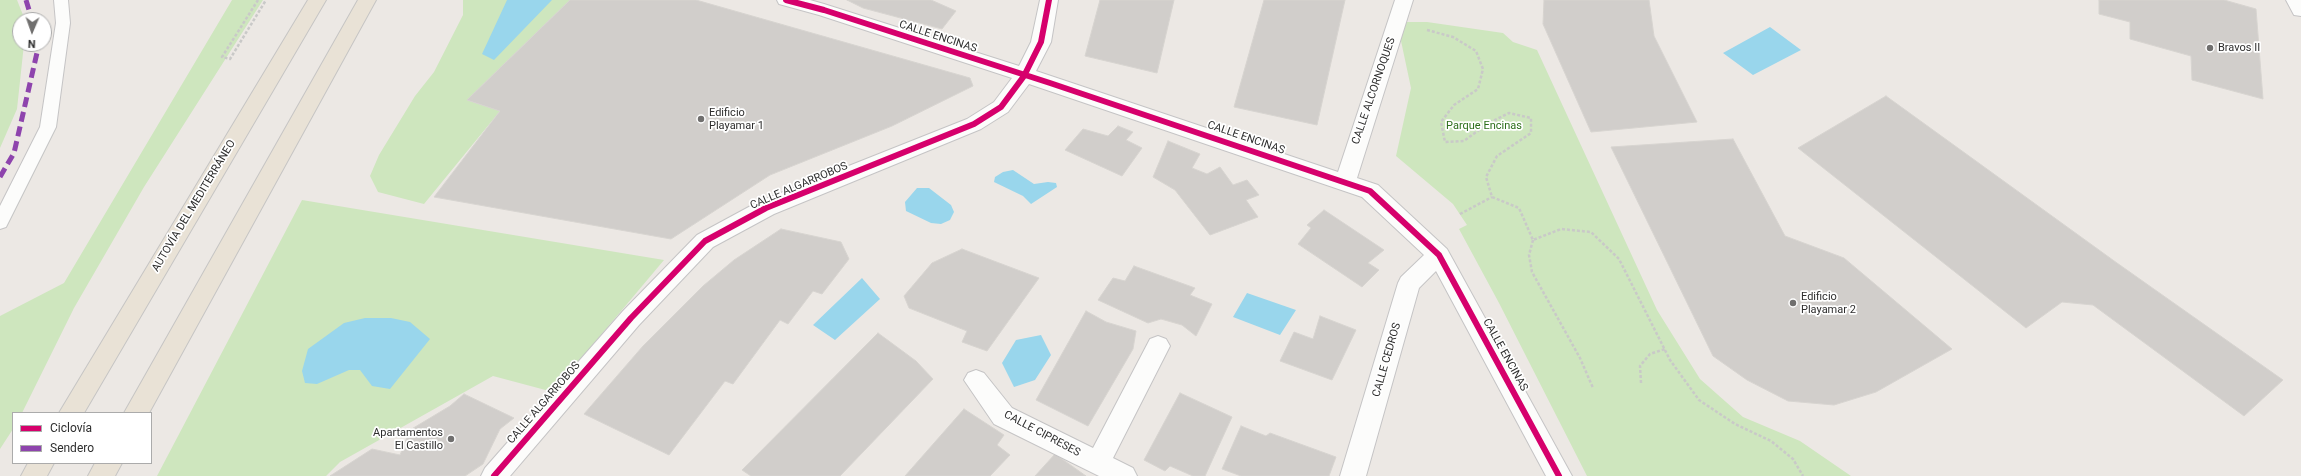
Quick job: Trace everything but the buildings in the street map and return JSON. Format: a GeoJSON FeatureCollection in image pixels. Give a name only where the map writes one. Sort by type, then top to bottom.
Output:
{"type":"FeatureCollection","features":[{"type":"Feature","properties":{"kind":"highway","name":"AUTOVÍA DEL MEDITERRÁNEO"},"geometry":{"type":"LineString","coordinates":[[72,412],[317,0]]}},
{"type":"Feature","properties":{"kind":"highway"},"geometry":{"type":"LineString","coordinates":[[137,412],[367,0]]}},
{"type":"Feature","properties":{"kind":"highway"},"geometry":{"type":"LineString","coordinates":[[34,476],[41,464]]}},
{"type":"Feature","properties":{"kind":"highway"},"geometry":{"type":"LineString","coordinates":[[101,476],[108,464]]}},
{"type":"Feature","properties":{"kind":"street","name":"CALLE ENCINAS"},"geometry":{"type":"LineString","coordinates":[[786,0],[826,5],[1024,76],[1370,191],[1439,255],[1559,476]]}},
{"type":"Feature","properties":{"kind":"street","name":"CALLE ALGARROBOS"},"geometry":{"type":"LineString","coordinates":[[494,476],[631,318],[705,241],[766,208],[974,124],[1001,107],[1024,76],[1041,42],[1049,0]]}},
{"type":"Feature","properties":{"kind":"street","name":"CALLE ALCORNOQUES"},"geometry":{"type":"LineString","coordinates":[[1345,182],[1404,0]]}},
{"type":"Feature","properties":{"kind":"street"},"geometry":{"type":"LineString","coordinates":[[2294,0],[2301,10]]}},
{"type":"Feature","properties":{"kind":"street","name":"CALLE CEDROS"},"geometry":{"type":"LineString","coordinates":[[1353,476],[1409,283],[1439,255]]}},
{"type":"Feature","properties":{"kind":"street"},"geometry":{"type":"LineString","coordinates":[[1098,463],[1158,346]]}},
{"type":"Feature","properties":{"kind":"street","name":"CALLE CIPRESES"},"geometry":{"type":"LineString","coordinates":[[976,380],[1003,416],[1124,476]]}},
{"type":"Feature","properties":{"kind":"lane"},"geometry":{"type":"LineString","coordinates":[[0,222],[48,127],[63,23],[61,0]]}},
{"type":"Feature","properties":{"kind":"path"},"geometry":{"type":"LineString","coordinates":[[258,0],[222,58],[230,58],[266,0]]}},
{"type":"Feature","properties":{"kind":"path"},"geometry":{"type":"LineString","coordinates":[[1397,22],[1453,37],[1476,51],[1481,63],[1483,69],[1478,89],[1454,105],[1441,122],[1445,142],[1464,141],[1487,124],[1509,113],[1531,118],[1532,133],[1497,156],[1486,177],[1492,197],[1503,204],[1519,208],[1533,240],[1529,255],[1532,272],[1580,358],[1593,388]]}},
{"type":"Feature","properties":{"kind":"path"},"geometry":{"type":"LineString","coordinates":[[1460,214],[1492,197]]}},
{"type":"Feature","properties":{"kind":"path"},"geometry":{"type":"LineString","coordinates":[[1533,240],[1561,229],[1591,232],[1619,260],[1670,360],[1699,400],[1735,424],[1771,441],[1793,459],[1803,476]]}},
{"type":"Feature","properties":{"kind":"path"},"geometry":{"type":"LineString","coordinates":[[1640,383],[1640,366],[1650,354],[1665,349]]}},
{"type":"Feature","properties":{"kind":"green space"},"geometry":{"type":"Polygon","coordinates":[[[0,0],[17,0],[22,12],[12,12],[12,52],[23,52],[17,109],[0,148],[0,0]]]}},
{"type":"Feature","properties":{"kind":"green space"},"geometry":{"type":"Polygon","coordinates":[[[232,0],[263,0],[144,187],[74,308],[22,412],[12,412],[12,431],[0,449],[0,316],[64,283],[232,0]]]}},
{"type":"Feature","properties":{"kind":"green space"},"geometry":{"type":"Polygon","coordinates":[[[463,0],[570,0],[467,100],[500,111],[424,204],[378,192],[370,176],[379,155],[415,96],[434,72],[463,15],[463,0]]]}},
{"type":"Feature","properties":{"kind":"green space","name":"Parque Encinas"},"geometry":{"type":"Polygon","coordinates":[[[1397,22],[1427,22],[1503,33],[1513,42],[1537,50],[1657,310],[1700,379],[1743,417],[1800,441],[1851,476],[1587,476],[1499,303],[1459,229],[1467,225],[1453,204],[1396,156],[1411,88],[1397,22]]]}},
{"type":"Feature","properties":{"kind":"green space"},"geometry":{"type":"Polygon","coordinates":[[[302,200],[664,260],[553,392],[493,376],[340,462],[326,476],[157,476],[302,200]]]}},
{"type":"Feature","properties":{"kind":"water"},"geometry":{"type":"Polygon","coordinates":[[[507,0],[552,0],[494,60],[482,54],[507,0]]]}},
{"type":"Feature","properties":{"kind":"water"},"geometry":{"type":"Polygon","coordinates":[[[1770,27],[1801,50],[1753,75],[1723,53],[1770,27]]]}},
{"type":"Feature","properties":{"kind":"water"},"geometry":{"type":"Polygon","coordinates":[[[1013,170],[1034,184],[1048,182],[1056,183],[1057,187],[1031,204],[1023,196],[994,182],[995,177],[1003,172],[1013,170]]]}},
{"type":"Feature","properties":{"kind":"water"},"geometry":{"type":"Polygon","coordinates":[[[917,188],[929,188],[951,205],[954,212],[950,220],[941,224],[931,223],[906,211],[905,202],[917,188]]]}},
{"type":"Feature","properties":{"kind":"water"},"geometry":{"type":"Polygon","coordinates":[[[862,278],[880,299],[835,340],[813,325],[862,278]]]}},
{"type":"Feature","properties":{"kind":"water"},"geometry":{"type":"Polygon","coordinates":[[[1247,293],[1296,310],[1280,335],[1233,317],[1247,293]]]}},
{"type":"Feature","properties":{"kind":"water"},"geometry":{"type":"Polygon","coordinates":[[[365,318],[391,318],[410,322],[430,339],[390,389],[372,386],[360,370],[349,370],[317,384],[305,383],[302,371],[308,349],[344,323],[365,318]]]}},
{"type":"Feature","properties":{"kind":"water"},"geometry":{"type":"Polygon","coordinates":[[[1041,335],[1051,355],[1035,380],[1014,387],[1002,363],[1016,340],[1041,335]]]}},
{"type":"Feature","properties":{"kind":"marked path"},"geometry":{"type":"LineString","coordinates":[[26,0],[30,12]]}},
{"type":"Feature","properties":{"kind":"marked path"},"geometry":{"type":"LineString","coordinates":[[0,177],[14,153],[37,52]]}},
{"type":"Feature","properties":{"kind":"cycle path"},"geometry":{"type":"LineString","coordinates":[[786,0],[824,10],[1050,83],[1370,191],[1439,255],[1559,476]]}},
{"type":"Feature","properties":{"kind":"cycle path"},"geometry":{"type":"LineString","coordinates":[[494,476],[631,318],[705,241],[766,208],[974,124],[1001,107],[1024,76],[1041,42],[1049,0]]}},
{"type":"Feature","properties":{"kind":"place","name":"Bravos II"},"geometry":{"type":"Point","coordinates":[2210,48]}},
{"type":"Feature","properties":{"kind":"place","name":"Edificio Playamar 1"},"geometry":{"type":"Point","coordinates":[701,119]}},
{"type":"Feature","properties":{"kind":"place","name":"Edificio Playamar 2"},"geometry":{"type":"Point","coordinates":[1793,303]}},
{"type":"Feature","properties":{"kind":"place","name":"Apartamentos El Castillo"},"geometry":{"type":"Point","coordinates":[451,439]}}]}
